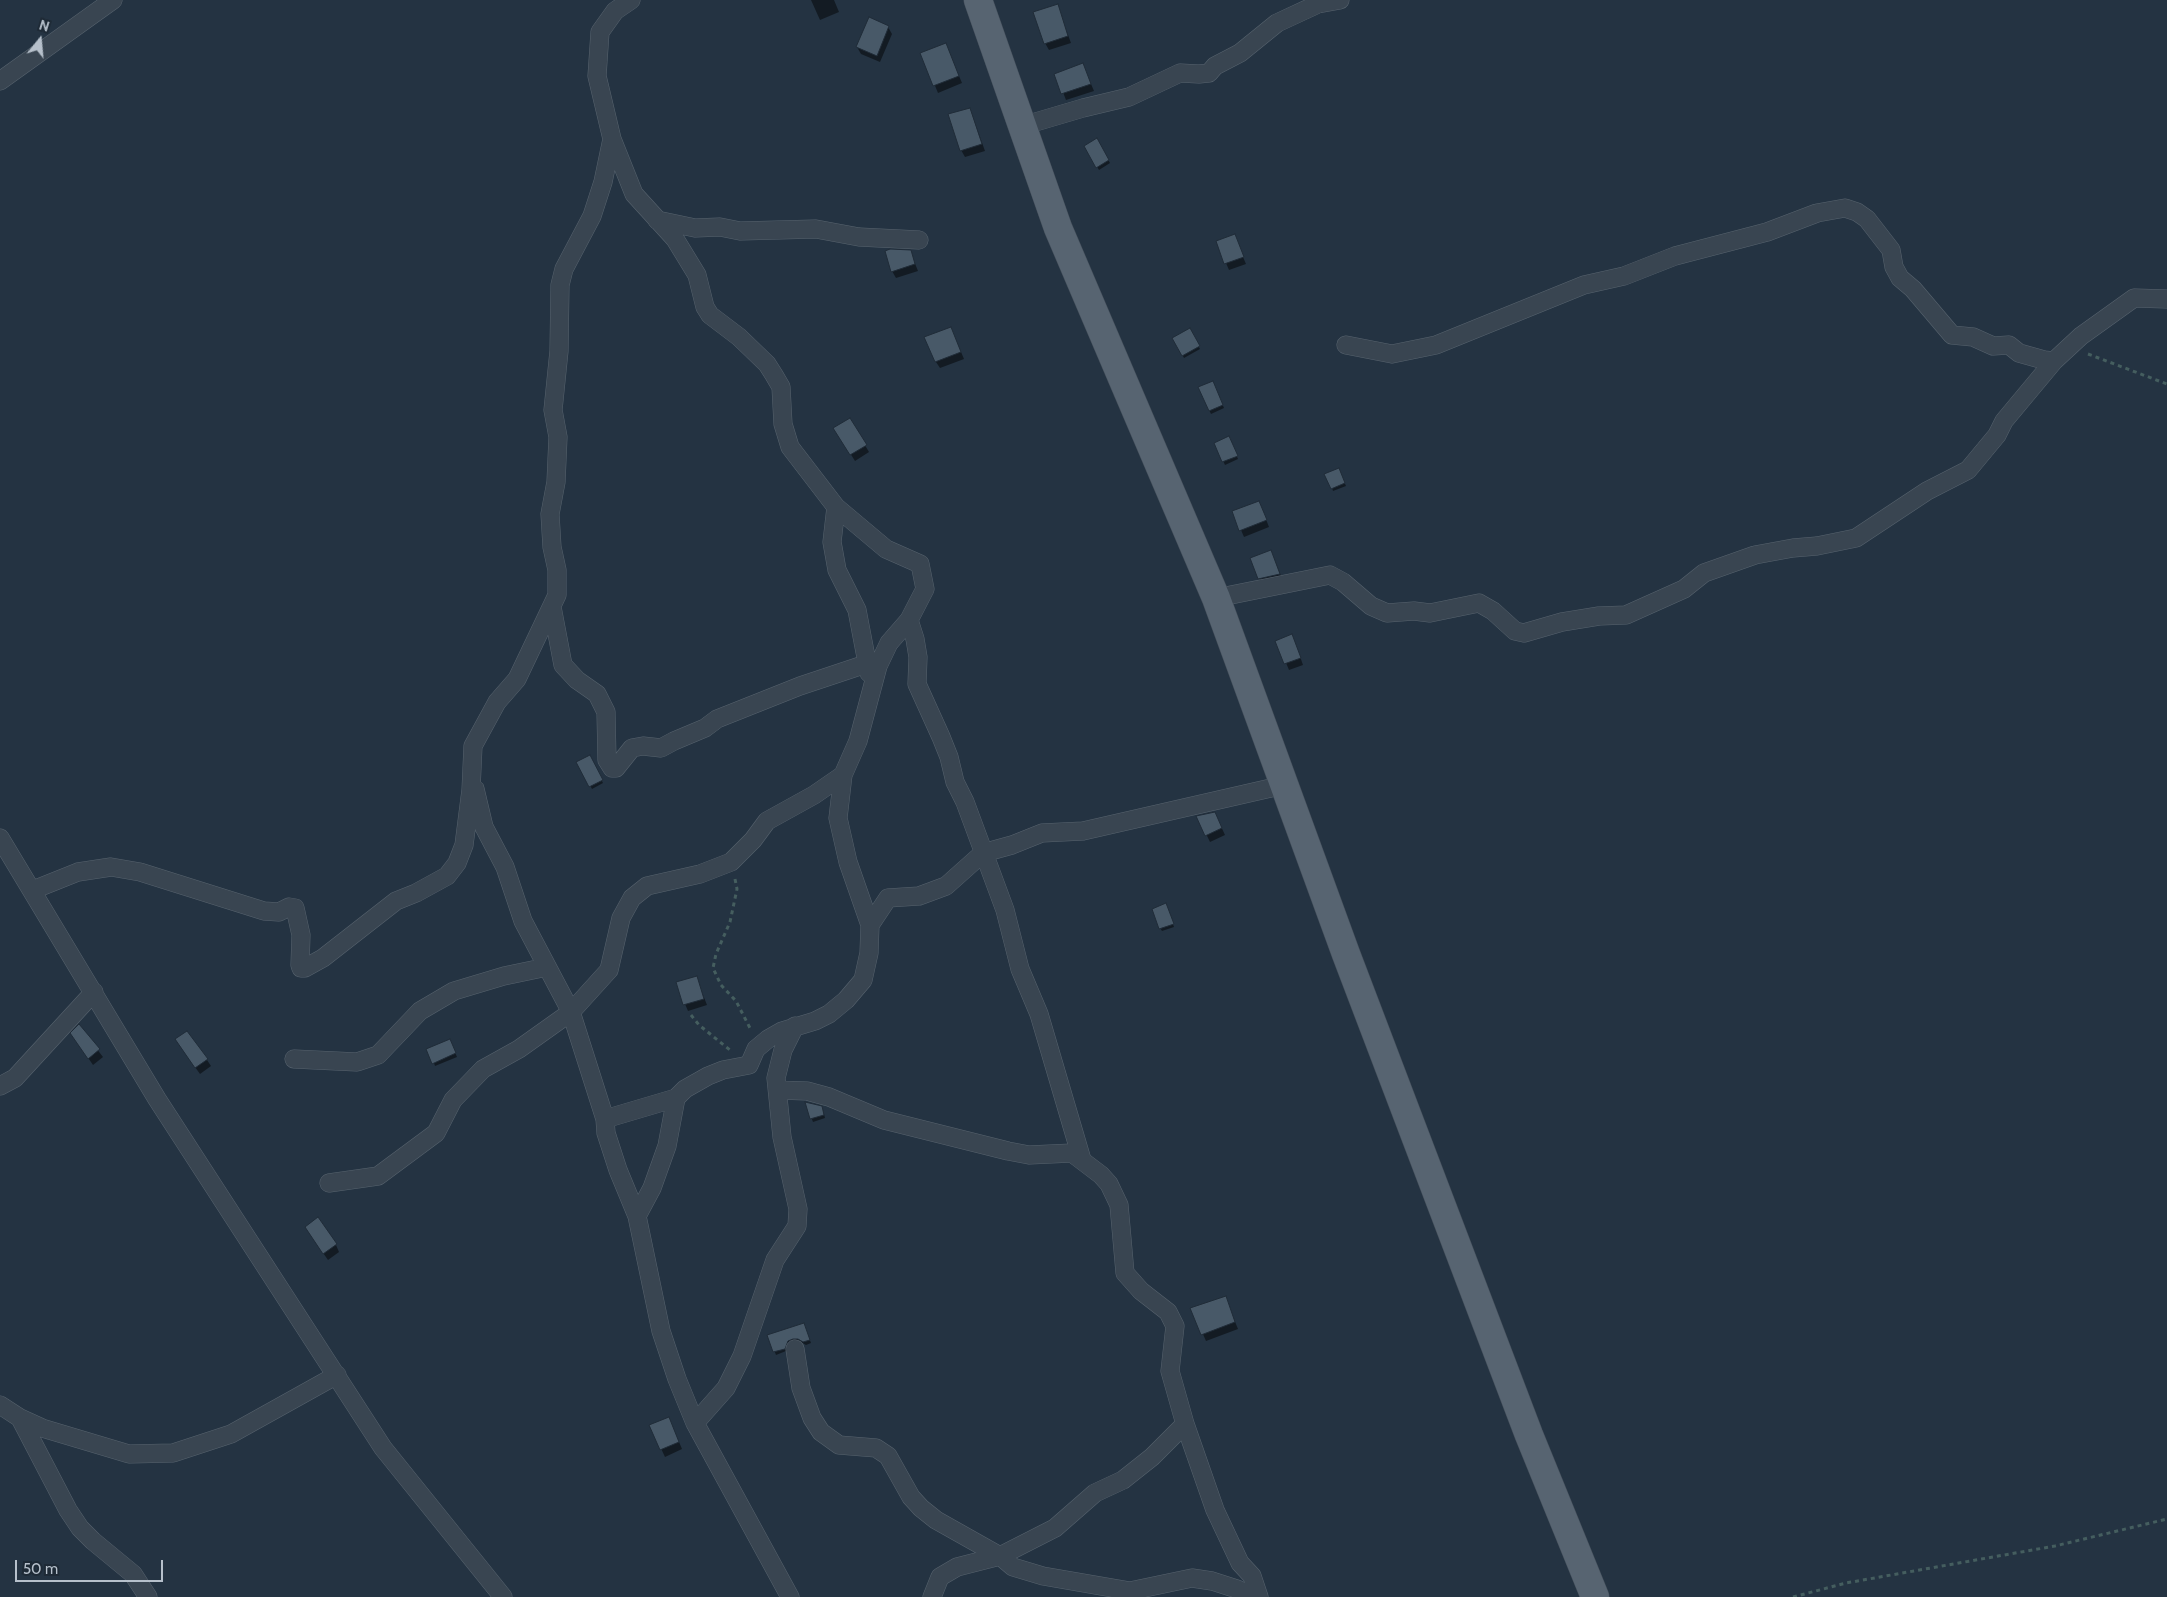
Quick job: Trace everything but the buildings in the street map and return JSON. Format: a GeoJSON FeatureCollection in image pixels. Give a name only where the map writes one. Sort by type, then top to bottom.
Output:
{"type":"FeatureCollection","features":[{"type":"Feature","properties":{"kind":"main road"},"geometry":{"type":"LineString","coordinates":[[978,0],[1058,228],[1216,598],[1346,954],[1529,1435],[1595,1597]]}},
{"type":"Feature","properties":{"kind":"street"},"geometry":{"type":"LineString","coordinates":[[0,80],[113,0]]}},
{"type":"Feature","properties":{"kind":"street"},"geometry":{"type":"LineString","coordinates":[[605,1119],[676,1098],[685,1089],[723,1070],[749,1066],[756,1049],[782,1031],[815,1022],[830,1014],[863,980],[869,953],[870,925],[848,862],[838,818],[842,775],[858,741],[878,666],[889,643],[909,620],[925,589],[920,564],[886,549],[836,507],[790,448],[783,424],[781,387],[767,364],[739,337],[710,315],[705,307],[697,275],[675,239],[634,194],[612,139],[597,76],[600,32],[615,11],[631,0]]}},
{"type":"Feature","properties":{"kind":"street"},"geometry":{"type":"LineString","coordinates":[[1022,126],[1082,108],[1129,97],[1180,73],[1209,73],[1215,66],[1240,52],[1277,23],[1318,4],[1340,0]]}},
{"type":"Feature","properties":{"kind":"street"},"geometry":{"type":"LineString","coordinates":[[32,890],[78,872],[111,867],[140,872],[264,911],[279,912],[289,907],[295,908],[301,936],[300,965],[301,968],[305,968],[323,958],[396,901],[416,894],[447,876],[457,863],[464,844],[471,790],[470,772],[473,746],[497,702],[517,679],[557,595],[557,570],[552,547],[550,514],[556,482],[558,437],[553,410],[559,351],[560,285],[564,269],[592,216],[603,182],[612,139]]}},
{"type":"Feature","properties":{"kind":"street"},"geometry":{"type":"LineString","coordinates":[[1346,345],[1392,354],[1436,345],[1584,285],[1624,276],[1675,256],[1767,232],[1818,214],[1845,208],[1857,212],[1868,219],[1891,250],[1894,267],[1900,278],[1913,289],[1952,335],[1973,337],[1993,346],[2008,345],[2018,353],[2054,361]]}},
{"type":"Feature","properties":{"kind":"street"},"geometry":{"type":"LineString","coordinates":[[657,220],[695,228],[720,227],[740,231],[816,230],[859,238],[919,240]]}},
{"type":"Feature","properties":{"kind":"street"},"geometry":{"type":"LineString","coordinates":[[1216,598],[1330,575],[1343,582],[1372,606],[1387,613],[1414,611],[1430,613],[1479,603],[1493,611],[1515,631],[1524,633],[1562,622],[1598,616],[1626,615],[1684,589],[1704,573],[1755,555],[1856,538],[1927,491],[1968,470],[1997,435],[2004,421],[2054,361],[2074,342],[2134,298],[2167,299]]}},
{"type":"Feature","properties":{"kind":"street"},"geometry":{"type":"LineString","coordinates":[[836,507],[832,542],[837,570],[857,610],[866,664],[873,683]]}},
{"type":"Feature","properties":{"kind":"street"},"geometry":{"type":"LineString","coordinates":[[552,607],[564,665],[577,680],[597,694],[606,712],[607,760],[612,768],[616,768],[632,748],[643,746],[661,748],[705,728],[717,719],[800,686],[866,664]]}},
{"type":"Feature","properties":{"kind":"street"},"geometry":{"type":"LineString","coordinates":[[909,620],[918,658],[917,684],[949,757],[955,782],[965,802],[1005,910],[1020,969],[1038,1014],[1082,1160]]}},
{"type":"Feature","properties":{"kind":"street"},"geometry":{"type":"LineString","coordinates":[[470,772],[484,827],[505,867],[523,921],[571,1012],[605,1119],[606,1133],[618,1170],[637,1216],[660,1331],[695,1423],[790,1597]]}},
{"type":"Feature","properties":{"kind":"street"},"geometry":{"type":"LineString","coordinates":[[329,1183],[378,1176],[436,1133],[453,1100],[483,1069],[519,1050],[571,1012],[609,970],[621,918],[632,898],[647,886],[700,874],[731,862],[753,840],[767,821],[814,796],[842,775]]}},
{"type":"Feature","properties":{"kind":"street"},"geometry":{"type":"LineString","coordinates":[[870,925],[888,898],[919,896],[946,886],[983,853],[1012,845],[1042,833],[1083,831],[1284,785]]}},
{"type":"Feature","properties":{"kind":"street"},"geometry":{"type":"LineString","coordinates":[[0,838],[158,1099],[383,1448],[503,1597]]}},
{"type":"Feature","properties":{"kind":"street"},"geometry":{"type":"LineString","coordinates":[[294,1059],[358,1062],[378,1055],[420,1011],[454,991],[504,976],[547,967]]}},
{"type":"Feature","properties":{"kind":"street"},"geometry":{"type":"LineString","coordinates":[[0,1086],[14,1078],[94,992]]}},
{"type":"Feature","properties":{"kind":"street"},"geometry":{"type":"LineString","coordinates":[[695,1423],[726,1388],[742,1356],[775,1260],[797,1226],[798,1208],[782,1137],[776,1078],[781,1057],[795,1026]]}},
{"type":"Feature","properties":{"kind":"street"},"geometry":{"type":"LineString","coordinates":[[778,1090],[807,1091],[829,1097],[884,1120],[964,1142],[1029,1155],[1072,1153],[1101,1175],[1119,1205],[1126,1273],[1141,1291],[1168,1312],[1174,1326],[1170,1371],[1185,1424],[1215,1510],[1240,1563],[1252,1576],[1259,1597]]}},
{"type":"Feature","properties":{"kind":"street"},"geometry":{"type":"LineString","coordinates":[[637,1216],[652,1188],[668,1146],[676,1098]]}},
{"type":"Feature","properties":{"kind":"street"},"geometry":{"type":"LineString","coordinates":[[795,1349],[801,1388],[812,1418],[821,1432],[838,1445],[876,1448],[888,1456],[911,1497],[921,1508],[936,1520],[1000,1556],[1013,1567],[1043,1576],[1130,1591],[1192,1578],[1212,1581],[1237,1589],[1253,1597]]}},
{"type":"Feature","properties":{"kind":"street"},"geometry":{"type":"LineString","coordinates":[[0,1405],[20,1418],[42,1428],[129,1454],[173,1453],[231,1434],[336,1375]]}},
{"type":"Feature","properties":{"kind":"street"},"geometry":{"type":"LineString","coordinates":[[20,1418],[68,1510],[80,1528],[132,1574],[148,1597]]}},
{"type":"Feature","properties":{"kind":"street"},"geometry":{"type":"LineString","coordinates":[[932,1597],[940,1577],[957,1567],[1000,1556],[1054,1528],[1096,1493],[1123,1480],[1152,1457],[1185,1424]]}},
{"type":"Feature","properties":{"kind":"path"},"geometry":{"type":"LineString","coordinates":[[2074,342],[2091,356],[2167,384]]}},
{"type":"Feature","properties":{"kind":"path"},"geometry":{"type":"LineString","coordinates":[[731,862],[737,889],[730,922],[712,968],[721,986],[736,1001],[750,1026],[756,1049]]}},
{"type":"Feature","properties":{"kind":"path"},"geometry":{"type":"LineString","coordinates":[[1792,1597],[1846,1583],[2055,1546],[2167,1519]]}}]}
